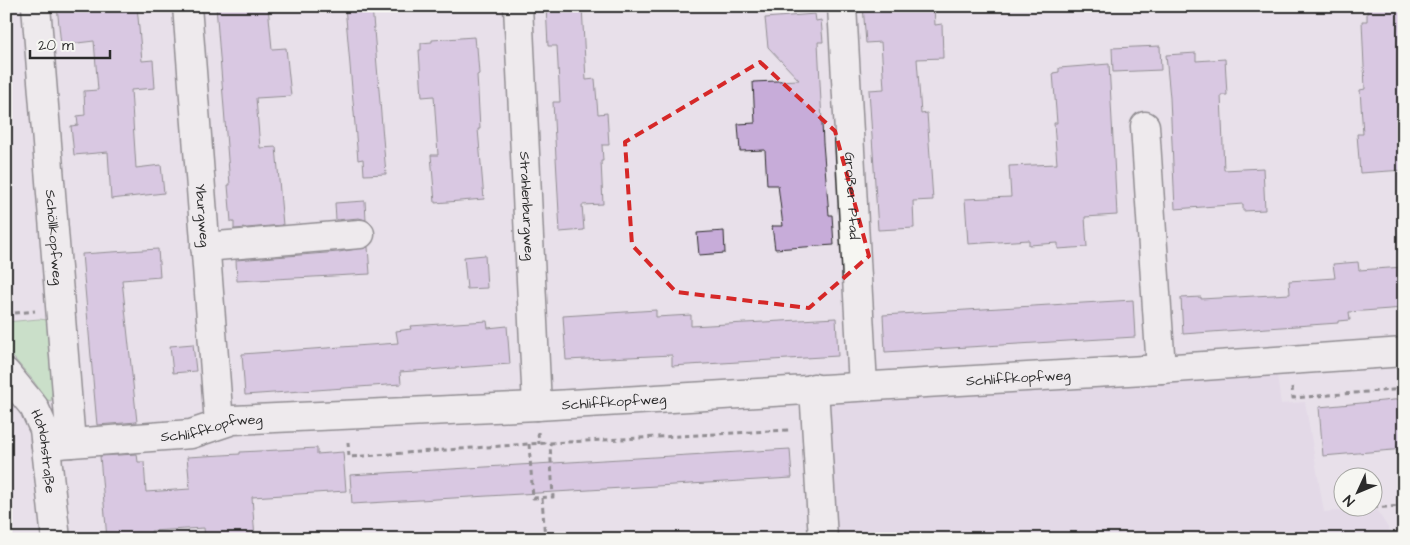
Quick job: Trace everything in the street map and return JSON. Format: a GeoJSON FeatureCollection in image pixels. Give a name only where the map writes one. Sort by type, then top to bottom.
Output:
{"type":"FeatureCollection","features":[{"type":"Feature","properties":{"kind":"street","name":"Schöllkopfweg"},"geometry":{"type":"LineString","coordinates":[[36,6],[58,444]]}},
{"type":"Feature","properties":{"kind":"street","name":"Yburgweg"},"geometry":{"type":"LineString","coordinates":[[187,6],[219,423]]}},
{"type":"Feature","properties":{"kind":"street","name":"Strahlenburgweg"},"geometry":{"type":"LineString","coordinates":[[518,6],[537,406]]}},
{"type":"Feature","properties":{"kind":"street","name":"Großer Pfad"},"geometry":{"type":"LineString","coordinates":[[842,6],[863,386]]}},
{"type":"Feature","properties":{"kind":"street"},"geometry":{"type":"LineString","coordinates":[[1145,126],[1160,369]]}},
{"type":"Feature","properties":{"kind":"street"},"geometry":{"type":"LineString","coordinates":[[205,247],[360,234]]}},
{"type":"Feature","properties":{"kind":"street","name":"Schliffkopfweg"},"geometry":{"type":"LineString","coordinates":[[58,444],[191,434],[232,420],[537,406],[814,388],[1160,369],[1404,352]]}},
{"type":"Feature","properties":{"kind":"street","name":"Hohlohstraße"},"geometry":{"type":"LineString","coordinates":[[6,373],[38,415],[44,429],[58,444],[56,539]]}},
{"type":"Feature","properties":{"kind":"street"},"geometry":{"type":"LineString","coordinates":[[814,388],[823,539]]}},
{"type":"Feature","properties":{"kind":"path"},"geometry":{"type":"LineString","coordinates":[[1293,398],[1404,390]]}},
{"type":"Feature","properties":{"kind":"path"},"geometry":{"type":"LineString","coordinates":[[345,414],[349,457],[529,444],[795,430]]}},
{"type":"Feature","properties":{"kind":"path"},"geometry":{"type":"LineString","coordinates":[[529,444],[533,498],[542,498],[553,497],[550,443]]}},
{"type":"Feature","properties":{"kind":"path"},"geometry":{"type":"LineString","coordinates":[[542,498],[545,539]]}},
{"type":"Feature","properties":{"kind":"path"},"geometry":{"type":"LineString","coordinates":[[1382,507],[1404,506]]}},
{"type":"Feature","properties":{"kind":"highlighted area"},"geometry":{"type":"Polygon","coordinates":[[[760,62],[835,131],[869,256],[809,308],[676,292],[632,245],[625,142],[760,62]]]}},
{"type":"Feature","properties":{"kind":"shaded area"},"geometry":{"type":"Polygon","coordinates":[[[1277,376],[1281,404],[1305,402],[1324,512],[1332,512],[1332,518],[1382,518],[1395,539],[834,539],[825,402],[1277,376]]]}},
{"type":"Feature","properties":{"kind":"green space"},"geometry":{"type":"Polygon","coordinates":[[[47,320],[50,327],[53,388],[51,401],[47,400],[6,349],[6,322],[47,320]]]}},
{"type":"Feature","properties":{"kind":"building"},"geometry":{"type":"Polygon","coordinates":[[[57,6],[137,6],[142,61],[153,60],[155,88],[131,90],[136,168],[161,165],[164,193],[111,199],[108,152],[74,155],[71,126],[78,125],[77,116],[85,115],[84,91],[98,90],[94,41],[61,45],[57,6]]]}},
{"type":"Feature","properties":{"kind":"building"},"geometry":{"type":"Polygon","coordinates":[[[216,6],[268,6],[272,49],[286,48],[291,96],[256,98],[260,148],[276,147],[283,225],[234,229],[234,222],[231,222],[228,185],[230,185],[216,6]]]}},
{"type":"Feature","properties":{"kind":"building"},"geometry":{"type":"Polygon","coordinates":[[[345,6],[372,6],[386,174],[364,175],[363,159],[358,160],[345,6]]]}},
{"type":"Feature","properties":{"kind":"building"},"geometry":{"type":"Polygon","coordinates":[[[546,6],[582,6],[586,80],[595,79],[598,114],[607,113],[609,145],[602,145],[603,161],[601,161],[603,204],[582,205],[584,230],[560,232],[553,102],[560,102],[557,46],[548,46],[546,6]]]}},
{"type":"Feature","properties":{"kind":"building"},"geometry":{"type":"Polygon","coordinates":[[[863,6],[934,6],[935,25],[942,24],[943,58],[917,59],[921,114],[927,113],[933,200],[913,201],[914,228],[878,230],[869,90],[884,89],[881,42],[866,43],[863,6]]]}},
{"type":"Feature","properties":{"kind":"building"},"geometry":{"type":"Polygon","coordinates":[[[1367,6],[1404,6],[1404,170],[1360,173],[1357,134],[1363,134],[1360,90],[1365,89],[1362,21],[1367,21],[1367,6]]]}},
{"type":"Feature","properties":{"kind":"building"},"geometry":{"type":"Polygon","coordinates":[[[815,14],[816,21],[821,20],[823,42],[818,42],[823,143],[829,215],[832,215],[834,245],[775,249],[772,226],[783,226],[778,185],[767,185],[765,150],[740,151],[738,124],[755,123],[753,82],[799,80],[768,47],[765,18],[815,14]]]}},
{"type":"Feature","properties":{"kind":"building"},"geometry":{"type":"Polygon","coordinates":[[[474,37],[475,47],[477,47],[479,74],[477,75],[480,129],[478,129],[484,199],[435,203],[431,155],[438,155],[434,96],[422,97],[419,50],[421,50],[421,43],[432,42],[432,40],[474,37]]]}},
{"type":"Feature","properties":{"kind":"building"},"geometry":{"type":"Polygon","coordinates":[[[1160,46],[1161,70],[1113,72],[1112,48],[1160,46]]]}},
{"type":"Feature","properties":{"kind":"building"},"geometry":{"type":"Polygon","coordinates":[[[1196,53],[1196,61],[1225,59],[1227,95],[1221,95],[1224,170],[1263,168],[1265,210],[1243,211],[1243,204],[1175,209],[1166,55],[1196,53]]]}},
{"type":"Feature","properties":{"kind":"building"},"geometry":{"type":"Polygon","coordinates":[[[1109,64],[1117,215],[1085,217],[1087,247],[1058,249],[1058,243],[1029,245],[1029,240],[968,244],[965,199],[1011,197],[1009,166],[1057,164],[1054,123],[1057,123],[1053,73],[1059,72],[1059,68],[1109,64]]]}},
{"type":"Feature","properties":{"kind":"building"},"geometry":{"type":"Polygon","coordinates":[[[365,201],[366,220],[359,218],[336,220],[335,203],[365,201]]]}},
{"type":"Feature","properties":{"kind":"building"},"geometry":{"type":"Polygon","coordinates":[[[724,231],[725,253],[699,255],[697,233],[724,231]]]}},
{"type":"Feature","properties":{"kind":"building"},"geometry":{"type":"Polygon","coordinates":[[[368,247],[370,274],[237,281],[236,260],[339,252],[368,247]]]}},
{"type":"Feature","properties":{"kind":"building"},"geometry":{"type":"Polygon","coordinates":[[[158,249],[160,277],[122,280],[137,422],[97,425],[82,254],[158,249]]]}},
{"type":"Feature","properties":{"kind":"building"},"geometry":{"type":"Polygon","coordinates":[[[485,255],[487,288],[467,289],[464,257],[485,255]]]}},
{"type":"Feature","properties":{"kind":"building"},"geometry":{"type":"Polygon","coordinates":[[[1358,262],[1359,270],[1404,267],[1404,308],[1349,312],[1350,320],[1338,321],[1338,323],[1183,334],[1181,298],[1201,297],[1201,299],[1290,294],[1289,281],[1335,278],[1333,264],[1358,262]]]}},
{"type":"Feature","properties":{"kind":"building"},"geometry":{"type":"Polygon","coordinates":[[[1133,300],[1135,337],[885,352],[883,315],[1133,300]]]}},
{"type":"Feature","properties":{"kind":"building"},"geometry":{"type":"Polygon","coordinates":[[[656,310],[656,317],[691,315],[691,326],[836,318],[838,356],[672,366],[672,355],[566,360],[563,316],[656,310]]]}},
{"type":"Feature","properties":{"kind":"building"},"geometry":{"type":"Polygon","coordinates":[[[487,321],[488,328],[507,326],[510,364],[400,372],[401,384],[245,395],[242,354],[398,343],[396,331],[411,329],[410,326],[487,321]]]}},
{"type":"Feature","properties":{"kind":"building"},"geometry":{"type":"Polygon","coordinates":[[[193,344],[196,371],[173,373],[170,346],[193,344]]]}},
{"type":"Feature","properties":{"kind":"building"},"geometry":{"type":"Polygon","coordinates":[[[1404,399],[1404,449],[1323,456],[1319,407],[1404,399]]]}},
{"type":"Feature","properties":{"kind":"building"},"geometry":{"type":"Polygon","coordinates":[[[317,448],[317,454],[343,452],[346,491],[252,497],[255,539],[205,539],[204,528],[151,531],[151,539],[107,539],[100,456],[137,454],[138,462],[144,462],[146,492],[190,489],[187,457],[317,448]]]}},
{"type":"Feature","properties":{"kind":"building"},"geometry":{"type":"Polygon","coordinates":[[[790,449],[792,478],[352,504],[350,475],[790,449]]]}}]}
